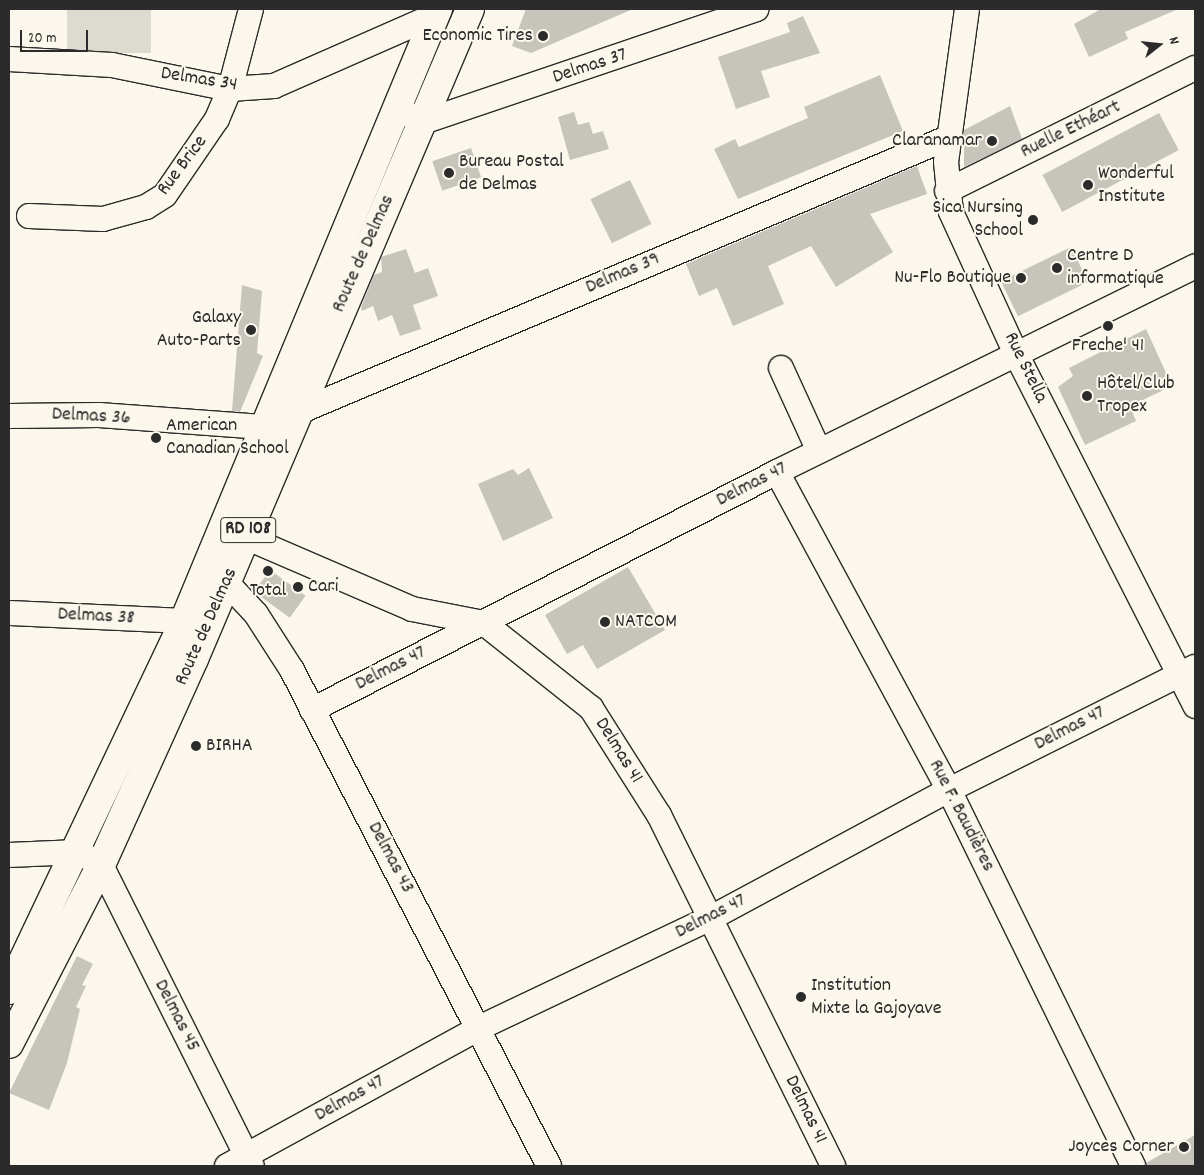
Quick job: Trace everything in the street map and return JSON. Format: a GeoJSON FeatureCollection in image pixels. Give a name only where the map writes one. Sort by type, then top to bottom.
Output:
{"type":"FeatureCollection","features":[{"type":"Feature","properties":{"kind":"main road","name":"Route de Delmas"},"geometry":{"type":"LineString","coordinates":[[9,1044],[234,533],[296,410],[423,122],[470,9]]}},
{"type":"Feature","properties":{"kind":"main road","name":"Route de Delmas"},"geometry":{"type":"LineString","coordinates":[[234,533],[263,426],[437,12]]}},
{"type":"Feature","properties":{"kind":"main road","name":"Route de Delmas"},"geometry":{"type":"LineString","coordinates":[[12,979],[89,859],[184,621],[216,577]]}},
{"type":"Feature","properties":{"kind":"street","name":"Rue Brice"},"geometry":{"type":"LineString","coordinates":[[29,216],[103,219],[146,208],[165,195],[195,154],[230,89],[251,9]]}},
{"type":"Feature","properties":{"kind":"street","name":"Delmas 37"},"geometry":{"type":"LineString","coordinates":[[423,122],[756,9]]}},
{"type":"Feature","properties":{"kind":"street","name":"Rue Stella"},"geometry":{"type":"LineString","coordinates":[[967,9],[950,137],[947,191],[950,212],[1016,354],[1188,670],[1195,706]]}},
{"type":"Feature","properties":{"kind":"street","name":"Delmas 34"},"geometry":{"type":"LineString","coordinates":[[9,59],[112,65],[230,89],[274,86],[437,12]]}},
{"type":"Feature","properties":{"kind":"street","name":"Ruelle Ethéart"},"geometry":{"type":"LineString","coordinates":[[947,191],[1195,68]]}},
{"type":"Feature","properties":{"kind":"street"},"geometry":{"type":"LineString","coordinates":[[396,108],[423,122]]}},
{"type":"Feature","properties":{"kind":"street","name":"Delmas 39"},"geometry":{"type":"LineString","coordinates":[[263,426],[296,410],[950,137]]}},
{"type":"Feature","properties":{"kind":"street","name":"Delmas 47"},"geometry":{"type":"LineString","coordinates":[[312,710],[777,472],[1195,266]]}},
{"type":"Feature","properties":{"kind":"street"},"geometry":{"type":"LineString","coordinates":[[781,368],[819,451]]}},
{"type":"Feature","properties":{"kind":"street","name":"Delmas 36"},"geometry":{"type":"LineString","coordinates":[[9,416],[99,415],[263,426]]}},
{"type":"Feature","properties":{"kind":"street","name":"Rue F. Baudières"},"geometry":{"type":"LineString","coordinates":[[777,472],[949,790],[1133,1166]]}},
{"type":"Feature","properties":{"kind":"street","name":"Delmas 41"},"geometry":{"type":"LineString","coordinates":[[234,533],[412,609],[484,622],[591,708],[659,815],[833,1166]]}},
{"type":"Feature","properties":{"kind":"street","name":"Delmas 43"},"geometry":{"type":"LineString","coordinates":[[216,577],[270,634],[479,1028],[549,1166]]}},
{"type":"Feature","properties":{"kind":"street","name":"Delmas 38"},"geometry":{"type":"LineString","coordinates":[[9,613],[184,621]]}},
{"type":"Feature","properties":{"kind":"street","name":"Delmas 47"},"geometry":{"type":"LineString","coordinates":[[242,1163],[479,1028],[710,918],[949,790],[1188,670]]}},
{"type":"Feature","properties":{"kind":"street"},"geometry":{"type":"LineString","coordinates":[[9,855],[89,859]]}},
{"type":"Feature","properties":{"kind":"street","name":"Delmas 45"},"geometry":{"type":"LineString","coordinates":[[89,859],[242,1163]]}},
{"type":"Feature","properties":{"kind":"shaded area"},"geometry":{"type":"Polygon","coordinates":[[[67,9],[151,9],[151,53],[67,53],[67,9]]]}},
{"type":"Feature","properties":{"kind":"building","name":"Economic Tires"},"geometry":{"type":"Polygon","coordinates":[[[526,9],[633,9],[531,53],[512,46],[526,9]]]}},
{"type":"Feature","properties":{"kind":"building"},"geometry":{"type":"Polygon","coordinates":[[[1101,9],[1178,9],[1125,32],[1128,39],[1089,57],[1074,24],[1101,9]]]}},
{"type":"Feature","properties":{"kind":"building"},"geometry":{"type":"Polygon","coordinates":[[[803,16],[820,53],[761,71],[770,97],[736,109],[718,57],[790,32],[787,23],[803,16]]]}},
{"type":"Feature","properties":{"kind":"building"},"geometry":{"type":"Polygon","coordinates":[[[880,75],[903,131],[738,199],[714,149],[735,139],[739,147],[808,118],[804,107],[880,75]]]}},
{"type":"Feature","properties":{"kind":"building"},"geometry":{"type":"Polygon","coordinates":[[[1010,106],[1022,139],[964,167],[964,130],[1010,106]]]}},
{"type":"Feature","properties":{"kind":"building"},"geometry":{"type":"Polygon","coordinates":[[[574,112],[578,125],[589,122],[593,134],[603,131],[609,149],[570,160],[558,117],[574,112]]]}},
{"type":"Feature","properties":{"kind":"building"},"geometry":{"type":"Polygon","coordinates":[[[1159,113],[1179,150],[1062,212],[1042,175],[1159,113]]]}},
{"type":"Feature","properties":{"kind":"building"},"geometry":{"type":"Polygon","coordinates":[[[471,148],[481,177],[442,191],[432,161],[471,148]]]}},
{"type":"Feature","properties":{"kind":"building"},"geometry":{"type":"Polygon","coordinates":[[[917,166],[927,194],[870,214],[893,252],[836,287],[811,246],[768,266],[784,304],[733,326],[717,288],[699,296],[686,264],[917,166]]]}},
{"type":"Feature","properties":{"kind":"building"},"geometry":{"type":"Polygon","coordinates":[[[630,180],[651,224],[612,243],[590,199],[630,180]]]}},
{"type":"Feature","properties":{"kind":"building"},"geometry":{"type":"Polygon","coordinates":[[[1071,247],[1088,282],[1018,316],[1001,281],[1071,247]]]}},
{"type":"Feature","properties":{"kind":"building"},"geometry":{"type":"Polygon","coordinates":[[[406,249],[415,273],[428,268],[438,296],[413,305],[421,329],[400,336],[392,315],[378,321],[373,306],[362,311],[361,307],[374,275],[382,272],[381,257],[406,249]]]}},
{"type":"Feature","properties":{"kind":"building"},"geometry":{"type":"Polygon","coordinates":[[[242,285],[262,291],[257,353],[263,356],[240,412],[232,411],[242,285]]]}},
{"type":"Feature","properties":{"kind":"building"},"geometry":{"type":"Polygon","coordinates":[[[1146,329],[1172,386],[1130,406],[1136,421],[1085,445],[1058,387],[1073,376],[1069,368],[1146,329]]]}},
{"type":"Feature","properties":{"kind":"building"},"geometry":{"type":"Polygon","coordinates":[[[529,468],[553,518],[503,541],[478,484],[513,469],[518,475],[529,468]]]}},
{"type":"Feature","properties":{"kind":"building","name":"NATCOM"},"geometry":{"type":"Polygon","coordinates":[[[628,567],[665,630],[597,669],[583,645],[567,654],[545,615],[628,567]]]}},
{"type":"Feature","properties":{"kind":"building"},"geometry":{"type":"Polygon","coordinates":[[[270,570],[306,596],[290,618],[254,592],[270,570]]]}},
{"type":"Feature","properties":{"kind":"building"},"geometry":{"type":"Polygon","coordinates":[[[77,956],[93,964],[82,985],[86,986],[76,1007],[80,1009],[67,1063],[49,1110],[9,1093],[77,956]]]}},
{"type":"Feature","properties":{"kind":"building","name":"Joyces Corner"},"geometry":{"type":"Polygon","coordinates":[[[1195,1135],[1195,1166],[1147,1166],[1146,1163],[1195,1135]]]}},
{"type":"Feature","properties":{"kind":"place","name":"Economic Tires"},"geometry":{"type":"Point","coordinates":[543,36]}},
{"type":"Feature","properties":{"kind":"place","name":"Claranamar"},"geometry":{"type":"Point","coordinates":[992,141]}},
{"type":"Feature","properties":{"kind":"place","name":"Bureau Postal de Delmas"},"geometry":{"type":"Point","coordinates":[449,173]}},
{"type":"Feature","properties":{"kind":"place","name":"Wonderful Institute"},"geometry":{"type":"Point","coordinates":[1088,185]}},
{"type":"Feature","properties":{"kind":"place","name":"Sica Nursing School"},"geometry":{"type":"Point","coordinates":[1033,220]}},
{"type":"Feature","properties":{"kind":"place","name":"Centre D informatique"},"geometry":{"type":"Point","coordinates":[1057,268]}},
{"type":"Feature","properties":{"kind":"place","name":"Nu-Flo Boutique"},"geometry":{"type":"Point","coordinates":[1021,278]}},
{"type":"Feature","properties":{"kind":"place","name":"Freche' 41"},"geometry":{"type":"Point","coordinates":[1108,326]}},
{"type":"Feature","properties":{"kind":"place","name":"Galaxy Auto-Parts"},"geometry":{"type":"Point","coordinates":[251,330]}},
{"type":"Feature","properties":{"kind":"place","name":"Hôtel/Club Tropex"},"geometry":{"type":"Point","coordinates":[1087,396]}},
{"type":"Feature","properties":{"kind":"place","name":"American Canadian School"},"geometry":{"type":"Point","coordinates":[156,438]}},
{"type":"Feature","properties":{"kind":"place","name":"Total"},"geometry":{"type":"Point","coordinates":[268,571]}},
{"type":"Feature","properties":{"kind":"place","name":"Cari"},"geometry":{"type":"Point","coordinates":[298,587]}},
{"type":"Feature","properties":{"kind":"place","name":"NATCOM"},"geometry":{"type":"Point","coordinates":[605,622]}},
{"type":"Feature","properties":{"kind":"place","name":"BIRHA"},"geometry":{"type":"Point","coordinates":[196,746]}},
{"type":"Feature","properties":{"kind":"place","name":"Institution Mixte la Gajoyave"},"geometry":{"type":"Point","coordinates":[801,997]}},
{"type":"Feature","properties":{"kind":"place","name":"Joyces Corner"},"geometry":{"type":"Point","coordinates":[1184,1147]}}]}
